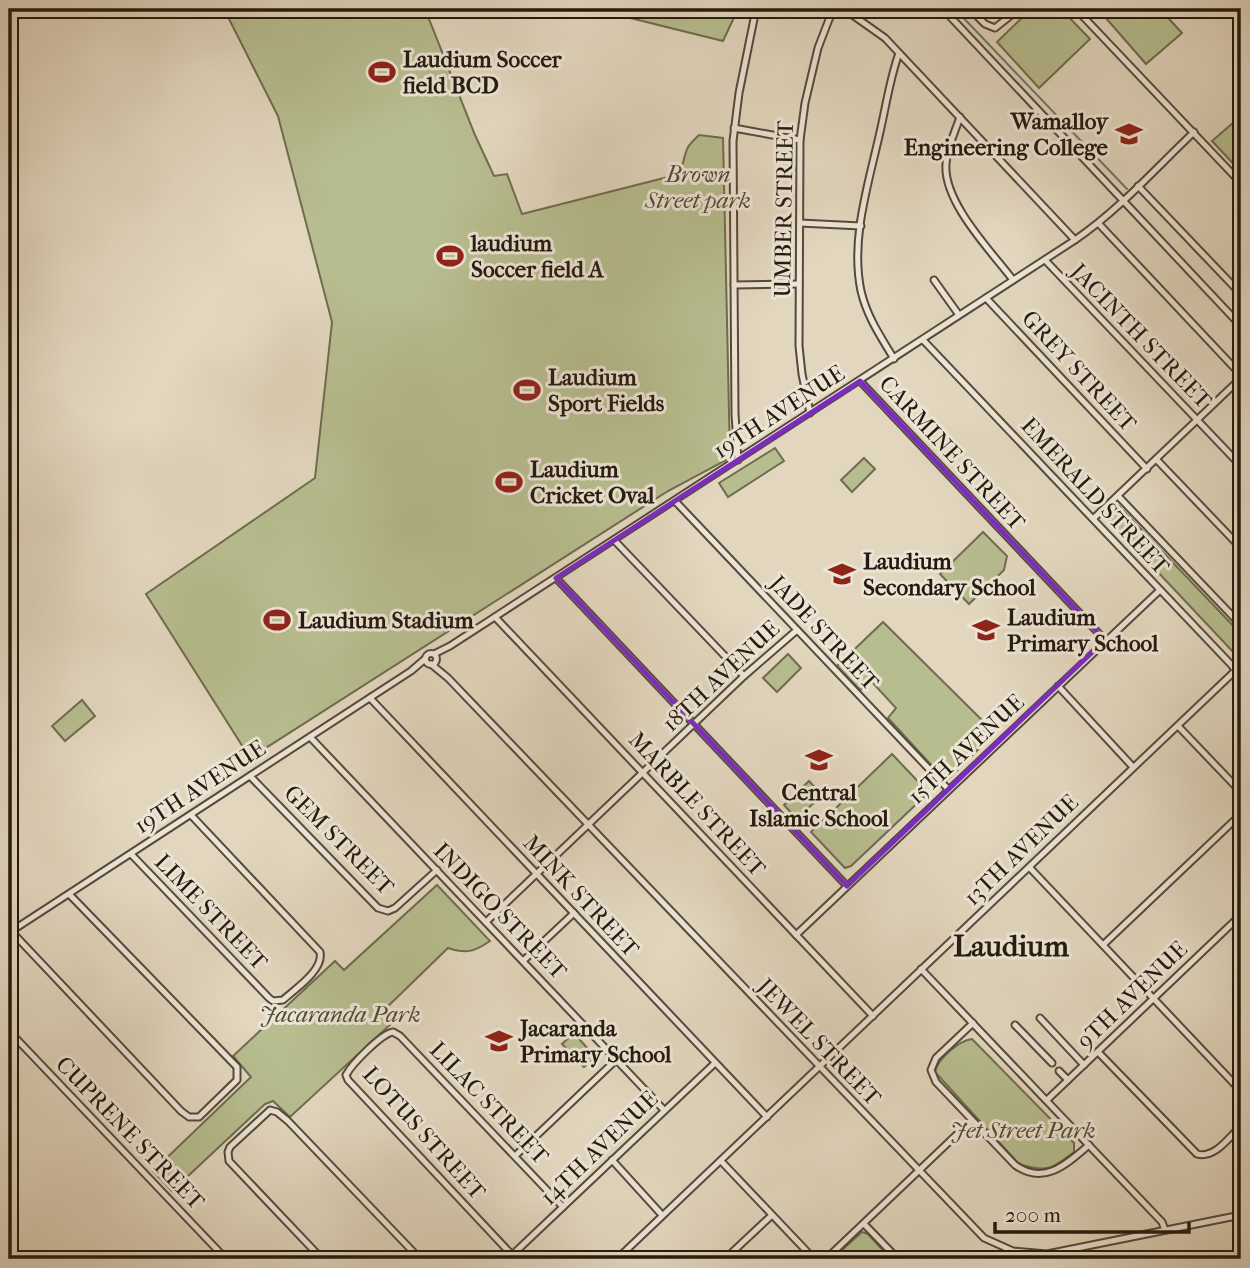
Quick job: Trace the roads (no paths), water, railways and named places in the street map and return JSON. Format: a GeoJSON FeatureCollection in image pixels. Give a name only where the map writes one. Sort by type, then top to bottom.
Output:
{"type":"FeatureCollection","features":[{"type":"Feature","properties":{"kind":"street"},"geometry":{"type":"LineString","coordinates":[[738,460],[735,414],[734,128],[756,9]]}},
{"type":"Feature","properties":{"kind":"street","name":"UMBER STREET"},"geometry":{"type":"LineString","coordinates":[[810,413],[800,361],[800,140],[805,103],[818,48],[833,9]]}},
{"type":"Feature","properties":{"kind":"street"},"geometry":{"type":"LineString","coordinates":[[844,9],[873,28],[900,53],[1075,240]]}},
{"type":"Feature","properties":{"kind":"street"},"geometry":{"type":"LineString","coordinates":[[943,9],[1241,326]]}},
{"type":"Feature","properties":{"kind":"street"},"geometry":{"type":"LineString","coordinates":[[970,9],[985,24],[995,28],[1000,27],[1019,9]]}},
{"type":"Feature","properties":{"kind":"street"},"geometry":{"type":"LineString","coordinates":[[1076,9],[1241,183]]}},
{"type":"Feature","properties":{"kind":"street"},"geometry":{"type":"LineString","coordinates":[[894,359],[864,303],[859,271],[861,226],[900,53]]}},
{"type":"Feature","properties":{"kind":"street"},"geometry":{"type":"LineString","coordinates":[[960,117],[946,162],[948,183],[961,211],[1013,280]]}},
{"type":"Feature","properties":{"kind":"street"},"geometry":{"type":"LineString","coordinates":[[734,128],[800,140]]}},
{"type":"Feature","properties":{"kind":"street","name":"19TH AVENUE"},"geometry":{"type":"LineString","coordinates":[[10,932],[1099,224],[1194,132]]}},
{"type":"Feature","properties":{"kind":"street"},"geometry":{"type":"LineString","coordinates":[[1138,186],[1241,294]]}},
{"type":"Feature","properties":{"kind":"street"},"geometry":{"type":"LineString","coordinates":[[800,223],[861,226]]}},
{"type":"Feature","properties":{"kind":"street"},"geometry":{"type":"LineString","coordinates":[[1093,519],[1241,376],[1099,224]]}},
{"type":"Feature","properties":{"kind":"street","name":"JACINTH STREET"},"geometry":{"type":"LineString","coordinates":[[1045,260],[1241,466]]}},
{"type":"Feature","properties":{"kind":"street"},"geometry":{"type":"LineString","coordinates":[[934,280],[959,315]]}},
{"type":"Feature","properties":{"kind":"street"},"geometry":{"type":"LineString","coordinates":[[734,285],[799,284]]}},
{"type":"Feature","properties":{"kind":"street","name":"GREY STREET"},"geometry":{"type":"LineString","coordinates":[[986,298],[1147,469]]}},
{"type":"Feature","properties":{"kind":"street","name":"EMERALD STREET"},"geometry":{"type":"LineString","coordinates":[[923,340],[1237,671]]}},
{"type":"Feature","properties":{"kind":"street","name":"CARMINE STREET"},"geometry":{"type":"LineString","coordinates":[[860,381],[1105,640]]}},
{"type":"Feature","properties":{"kind":"street"},"geometry":{"type":"LineString","coordinates":[[1156,459],[1241,548]]}},
{"type":"Feature","properties":{"kind":"street"},"geometry":{"type":"LineString","coordinates":[[1118,496],[1241,625]]}},
{"type":"Feature","properties":{"kind":"street","name":"JADE STREET"},"geometry":{"type":"LineString","coordinates":[[676,501],[948,789]]}},
{"type":"Feature","properties":{"kind":"street"},"geometry":{"type":"LineString","coordinates":[[614,540],[744,676]]}},
{"type":"Feature","properties":{"kind":"street"},"geometry":{"type":"LineString","coordinates":[[556,578],[847,886]]}},
{"type":"Feature","properties":{"kind":"street","name":"15TH AVENUE"},"geometry":{"type":"LineString","coordinates":[[796,935],[1160,590]]}},
{"type":"Feature","properties":{"kind":"street","name":"MARBLE STREET"},"geometry":{"type":"LineString","coordinates":[[495,617],[873,1016]]}},
{"type":"Feature","properties":{"kind":"street","name":"18TH AVENUE"},"geometry":{"type":"LineString","coordinates":[[486,922],[744,676],[797,629]]}},
{"type":"Feature","properties":{"kind":"street","name":"13TH AVENUE"},"geometry":{"type":"LineString","coordinates":[[617,1259],[1030,868],[1133,766],[1237,671],[1241,659]]}},
{"type":"Feature","properties":{"kind":"street","name":"JEWEL STREET"},"geometry":{"type":"LineString","coordinates":[[432,660],[984,1238],[1018,1252],[1047,1254],[1241,1215]]}},
{"type":"Feature","properties":{"kind":"street"},"geometry":{"type":"LineString","coordinates":[[1058,686],[1133,766]]}},
{"type":"Feature","properties":{"kind":"street","name":"MINK STREET"},"geometry":{"type":"LineString","coordinates":[[370,698],[767,1117]]}},
{"type":"Feature","properties":{"kind":"street"},"geometry":{"type":"LineString","coordinates":[[1178,726],[1241,792]]}},
{"type":"Feature","properties":{"kind":"street","name":"INDIGO STREET"},"geometry":{"type":"LineString","coordinates":[[310,737],[664,1110]]}},
{"type":"Feature","properties":{"kind":"street","name":"GEM STREET"},"geometry":{"type":"LineString","coordinates":[[250,776],[377,908],[388,911],[395,908],[437,870]]}},
{"type":"Feature","properties":{"kind":"street"},"geometry":{"type":"LineString","coordinates":[[1103,945],[1241,814]]}},
{"type":"Feature","properties":{"kind":"street","name":"LIME STREET"},"geometry":{"type":"LineString","coordinates":[[131,853],[265,995],[273,1001],[283,1000],[319,965],[320,952],[191,815]]}},
{"type":"Feature","properties":{"kind":"street"},"geometry":{"type":"LineString","coordinates":[[1030,868],[1241,1091]]}},
{"type":"Feature","properties":{"kind":"street"},"geometry":{"type":"LineString","coordinates":[[10,932],[185,1114],[199,1117],[237,1080],[237,1067],[71,892]]}},
{"type":"Feature","properties":{"kind":"street"},"geometry":{"type":"LineString","coordinates":[[523,961],[574,913]]}},
{"type":"Feature","properties":{"kind":"street","name":"9TH AVENUE"},"geometry":{"type":"LineString","coordinates":[[1046,1100],[1241,915]]}},
{"type":"Feature","properties":{"kind":"street"},"geometry":{"type":"LineString","coordinates":[[922,969],[1161,1222],[1165,1230]]}},
{"type":"Feature","properties":{"kind":"street"},"geometry":{"type":"LineString","coordinates":[[1040,1018],[1084,1065]]}},
{"type":"Feature","properties":{"kind":"street"},"geometry":{"type":"LineString","coordinates":[[974,1023],[934,1060],[931,1070],[936,1082],[1015,1165],[1034,1173],[1059,1170],[1089,1145]]}},
{"type":"Feature","properties":{"kind":"street"},"geometry":{"type":"LineString","coordinates":[[1015,1025],[1052,1063]]}},
{"type":"Feature","properties":{"kind":"street","name":"CUPRENE STREET"},"geometry":{"type":"LineString","coordinates":[[9,1031],[226,1259]]}},
{"type":"Feature","properties":{"kind":"street","name":"LILAC STREET"},"geometry":{"type":"LineString","coordinates":[[385,1034],[393,1032],[400,1036],[563,1206]]}},
{"type":"Feature","properties":{"kind":"street","name":"LOTUS STREET"},"geometry":{"type":"LineString","coordinates":[[385,1034],[351,1067],[346,1075],[348,1080],[510,1257]]}},
{"type":"Feature","properties":{"kind":"street"},"geometry":{"type":"LineString","coordinates":[[1098,1052],[1197,1154],[1205,1156],[1213,1153],[1241,1126]]}},
{"type":"Feature","properties":{"kind":"street"},"geometry":{"type":"LineString","coordinates":[[515,1156],[617,1059]]}},
{"type":"Feature","properties":{"kind":"street","name":"14TH AVENUE"},"geometry":{"type":"LineString","coordinates":[[510,1257],[715,1063]]}},
{"type":"Feature","properties":{"kind":"street"},"geometry":{"type":"LineString","coordinates":[[1059,1071],[1068,1080]]}},
{"type":"Feature","properties":{"kind":"street"},"geometry":{"type":"LineString","coordinates":[[322,1259],[229,1161],[230,1147],[267,1112],[277,1112],[419,1259]]}},
{"type":"Feature","properties":{"kind":"street"},"geometry":{"type":"LineString","coordinates":[[825,1259],[972,1120]]}},
{"type":"Feature","properties":{"kind":"street"},"geometry":{"type":"LineString","coordinates":[[612,1160],[662,1215]]}},
{"type":"Feature","properties":{"kind":"street"},"geometry":{"type":"LineString","coordinates":[[721,1161],[814,1259]]}},
{"type":"Feature","properties":{"kind":"street"},"geometry":{"type":"LineString","coordinates":[[725,1259],[772,1215]]}},
{"type":"Feature","properties":{"kind":"street"},"geometry":{"type":"LineString","coordinates":[[864,1224],[898,1259]]}},
{"type":"Feature","properties":{"kind":"waterway"},"geometry":{"type":"LineString","coordinates":[[955,9],[1127,189]]}},
{"type":"Feature","properties":{"kind":"place","name":"Laudium Soccer field BCD"},"geometry":{"type":"Point","coordinates":[382,72]}},
{"type":"Feature","properties":{"kind":"place","name":"Wamalloy Engineering College"},"geometry":{"type":"Point","coordinates":[1129,134]}},
{"type":"Feature","properties":{"kind":"place","name":"laudium Soccer field A"},"geometry":{"type":"Point","coordinates":[450,256]}},
{"type":"Feature","properties":{"kind":"place","name":"Laudium Sport Fields"},"geometry":{"type":"Point","coordinates":[527,390]}},
{"type":"Feature","properties":{"kind":"place","name":"Laudium Cricket Oval"},"geometry":{"type":"Point","coordinates":[509,482]}},
{"type":"Feature","properties":{"kind":"place","name":"Laudium Secondary School"},"geometry":{"type":"Point","coordinates":[842,574]}},
{"type":"Feature","properties":{"kind":"place","name":"Laudium Stadium"},"geometry":{"type":"Point","coordinates":[277,620]}},
{"type":"Feature","properties":{"kind":"place","name":"Laudium Primary School"},"geometry":{"type":"Point","coordinates":[986,630]}},
{"type":"Feature","properties":{"kind":"place","name":"Central Islamic School"},"geometry":{"type":"Point","coordinates":[819,760]}},
{"type":"Feature","properties":{"kind":"place","name":"Jacaranda Primary School"},"geometry":{"type":"Point","coordinates":[499,1041]}},
{"type":"Feature","properties":{"kind":"district","name":"Laudium"},"geometry":{"type":"Point","coordinates":[1011,946]}},
{"type":"Feature","properties":{"kind":"park label","name":"Brown Street park"},"geometry":{"type":"Point","coordinates":[698,187]}},
{"type":"Feature","properties":{"kind":"park label","name":"Jacaranda Park"},"geometry":{"type":"Point","coordinates":[340,1014]}},
{"type":"Feature","properties":{"kind":"park label","name":"Jet Street Park"},"geometry":{"type":"Point","coordinates":[1023,1130]}}]}
